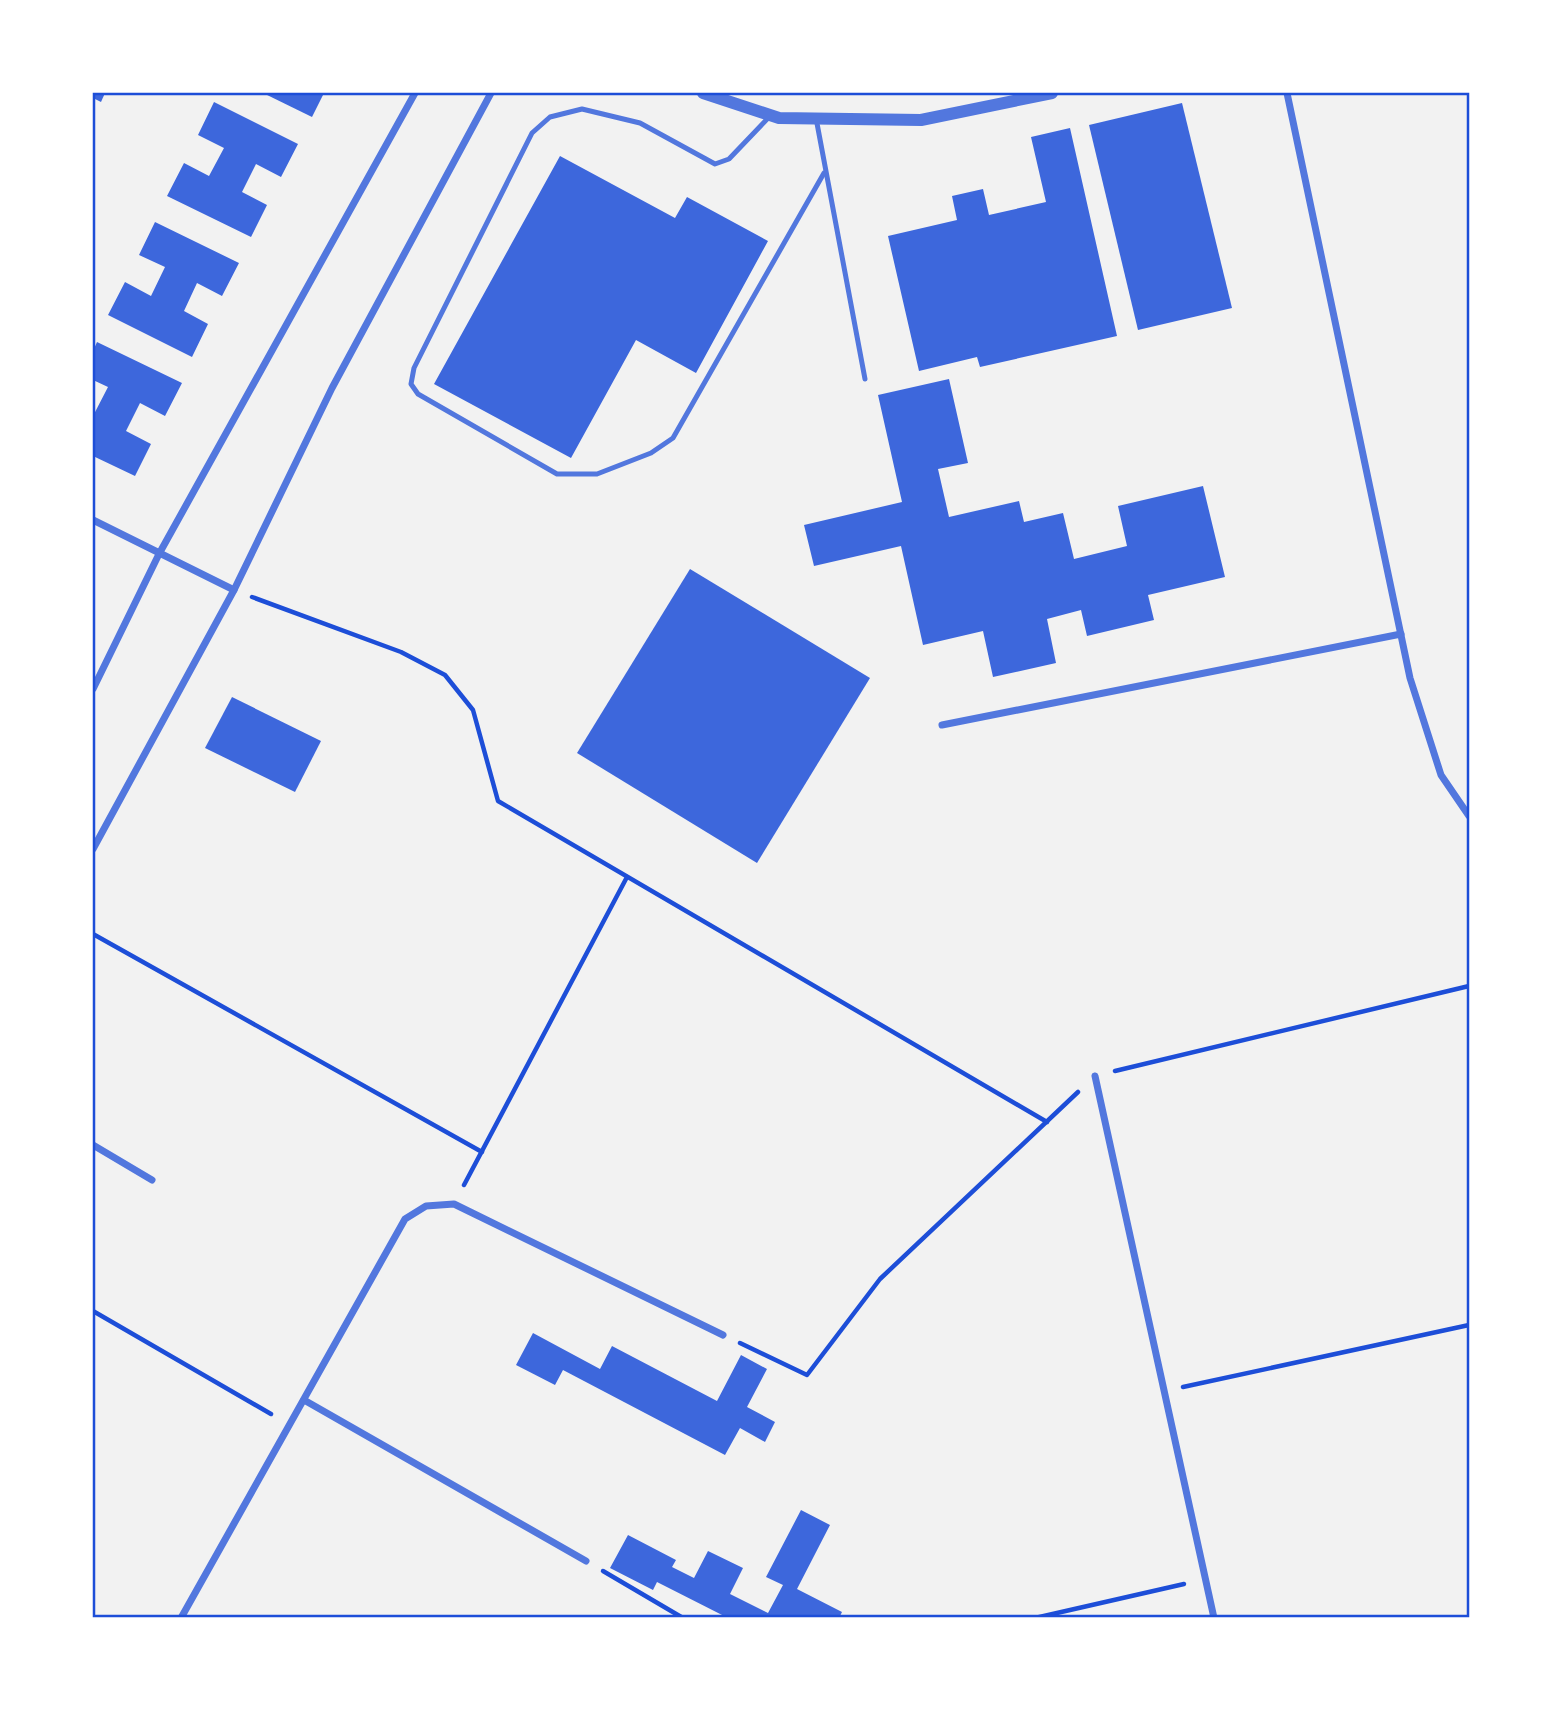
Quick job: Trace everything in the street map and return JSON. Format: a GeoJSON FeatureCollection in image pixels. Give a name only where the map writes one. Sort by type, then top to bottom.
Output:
{"type":"FeatureCollection","features":[{"type":"Feature","properties":{"kind":"street"},"geometry":{"type":"LineString","coordinates":[[93,689],[159,554],[415,93]]}},
{"type":"Feature","properties":{"kind":"street"},"geometry":{"type":"LineString","coordinates":[[93,849],[234,590],[332,388],[491,93]]}},
{"type":"Feature","properties":{"kind":"street"},"geometry":{"type":"LineString","coordinates":[[703,93],[771,115],[921,120],[1052,93]]}},
{"type":"Feature","properties":{"kind":"street"},"geometry":{"type":"LineString","coordinates":[[1287,93],[1410,678],[1441,775],[1469,816]]}},
{"type":"Feature","properties":{"kind":"street"},"geometry":{"type":"LineString","coordinates":[[93,520],[234,590]]}},
{"type":"Feature","properties":{"kind":"street"},"geometry":{"type":"LineString","coordinates":[[942,725],[1401,634]]}},
{"type":"Feature","properties":{"kind":"street"},"geometry":{"type":"LineString","coordinates":[[1095,1076],[1214,1618]]}},
{"type":"Feature","properties":{"kind":"street"},"geometry":{"type":"LineString","coordinates":[[93,1145],[152,1180]]}},
{"type":"Feature","properties":{"kind":"street"},"geometry":{"type":"LineString","coordinates":[[181,1618],[405,1219],[426,1206],[454,1204],[723,1335]]}},
{"type":"Feature","properties":{"kind":"street"},"geometry":{"type":"LineString","coordinates":[[304,1400],[586,1561]]}},
{"type":"Feature","properties":{"kind":"lane"},"geometry":{"type":"LineString","coordinates":[[771,115],[729,159],[715,164],[639,123],[582,108],[550,117],[532,133],[414,368],[411,384],[418,394],[557,474],[597,474],[651,453],[673,438],[824,173]]}},
{"type":"Feature","properties":{"kind":"lane"},"geometry":{"type":"LineString","coordinates":[[816,118],[824,173],[865,379]]}},
{"type":"Feature","properties":{"kind":"path"},"geometry":{"type":"LineString","coordinates":[[234,590],[401,652],[444,676],[473,710],[498,801],[1047,1122]]}},
{"type":"Feature","properties":{"kind":"path"},"geometry":{"type":"LineString","coordinates":[[454,1204],[627,877]]}},
{"type":"Feature","properties":{"kind":"path"},"geometry":{"type":"LineString","coordinates":[[93,934],[482,1152]]}},
{"type":"Feature","properties":{"kind":"path"},"geometry":{"type":"LineString","coordinates":[[723,1335],[807,1375],[880,1279],[1095,1076],[1469,986]]}},
{"type":"Feature","properties":{"kind":"path"},"geometry":{"type":"LineString","coordinates":[[93,1311],[290,1425]]}},
{"type":"Feature","properties":{"kind":"path"},"geometry":{"type":"LineString","coordinates":[[1166,1391],[1469,1325]]}},
{"type":"Feature","properties":{"kind":"path"},"geometry":{"type":"LineString","coordinates":[[586,1561],[683,1618]]}},
{"type":"Feature","properties":{"kind":"path"},"geometry":{"type":"LineString","coordinates":[[1035,1618],[1206,1579]]}},
{"type":"Feature","properties":{"kind":"building"},"geometry":{"type":"Polygon","coordinates":[[[93,93],[105,93],[101,102],[93,98],[93,93]]]}},
{"type":"Feature","properties":{"kind":"building"},"geometry":{"type":"Polygon","coordinates":[[[263,93],[324,93],[312,117],[263,93]]]}},
{"type":"Feature","properties":{"kind":"building"},"geometry":{"type":"Polygon","coordinates":[[[214,102],[298,144],[281,177],[256,164],[242,192],[267,205],[251,237],[167,196],[184,163],[209,176],[224,148],[198,135],[214,102]]]}},
{"type":"Feature","properties":{"kind":"building"},"geometry":{"type":"Polygon","coordinates":[[[1182,103],[1232,308],[1138,330],[1089,125],[1182,103]]]}},
{"type":"Feature","properties":{"kind":"building"},"geometry":{"type":"Polygon","coordinates":[[[1070,128],[1117,336],[980,367],[977,357],[919,371],[888,236],[957,220],[952,196],[983,189],[989,215],[1046,202],[1031,137],[1070,128]]]}},
{"type":"Feature","properties":{"kind":"building"},"geometry":{"type":"Polygon","coordinates":[[[560,156],[675,218],[687,197],[768,241],[696,373],[636,340],[571,458],[434,384],[560,156]]]}},
{"type":"Feature","properties":{"kind":"building"},"geometry":{"type":"Polygon","coordinates":[[[155,222],[239,263],[222,296],[197,283],[184,311],[208,324],[192,357],[108,315],[125,282],[151,296],[165,267],[139,255],[155,222]]]}},
{"type":"Feature","properties":{"kind":"building"},"geometry":{"type":"Polygon","coordinates":[[[97,342],[182,383],[165,416],[140,403],[126,431],[151,444],[135,476],[93,456],[93,416],[108,387],[93,380],[93,351],[97,342]]]}},
{"type":"Feature","properties":{"kind":"building"},"geometry":{"type":"Polygon","coordinates":[[[949,379],[968,463],[938,469],[949,517],[1019,501],[1024,522],[1063,513],[1074,559],[1127,546],[1118,506],[1203,486],[1225,577],[1148,595],[1154,620],[1087,636],[1081,610],[1047,619],[1056,663],[993,677],[983,631],[923,645],[901,546],[814,566],[804,525],[902,502],[878,395],[949,379]]]}},
{"type":"Feature","properties":{"kind":"building"},"geometry":{"type":"Polygon","coordinates":[[[690,569],[870,678],[757,863],[577,753],[690,569]]]}},
{"type":"Feature","properties":{"kind":"building"},"geometry":{"type":"Polygon","coordinates":[[[232,697],[321,741],[295,792],[205,748],[232,697]]]}},
{"type":"Feature","properties":{"kind":"building"},"geometry":{"type":"Polygon","coordinates":[[[533,1333],[600,1369],[612,1346],[717,1401],[741,1355],[767,1369],[747,1407],[775,1422],[765,1442],[740,1428],[725,1455],[563,1370],[555,1385],[516,1365],[533,1333]]]}},
{"type":"Feature","properties":{"kind":"building"},"geometry":{"type":"Polygon","coordinates":[[[801,1510],[830,1525],[797,1589],[842,1612],[839,1618],[728,1618],[657,1582],[653,1590],[610,1568],[628,1535],[676,1560],[672,1567],[694,1578],[708,1551],[743,1568],[730,1594],[768,1613],[783,1585],[766,1577],[801,1510]]]}}]}
